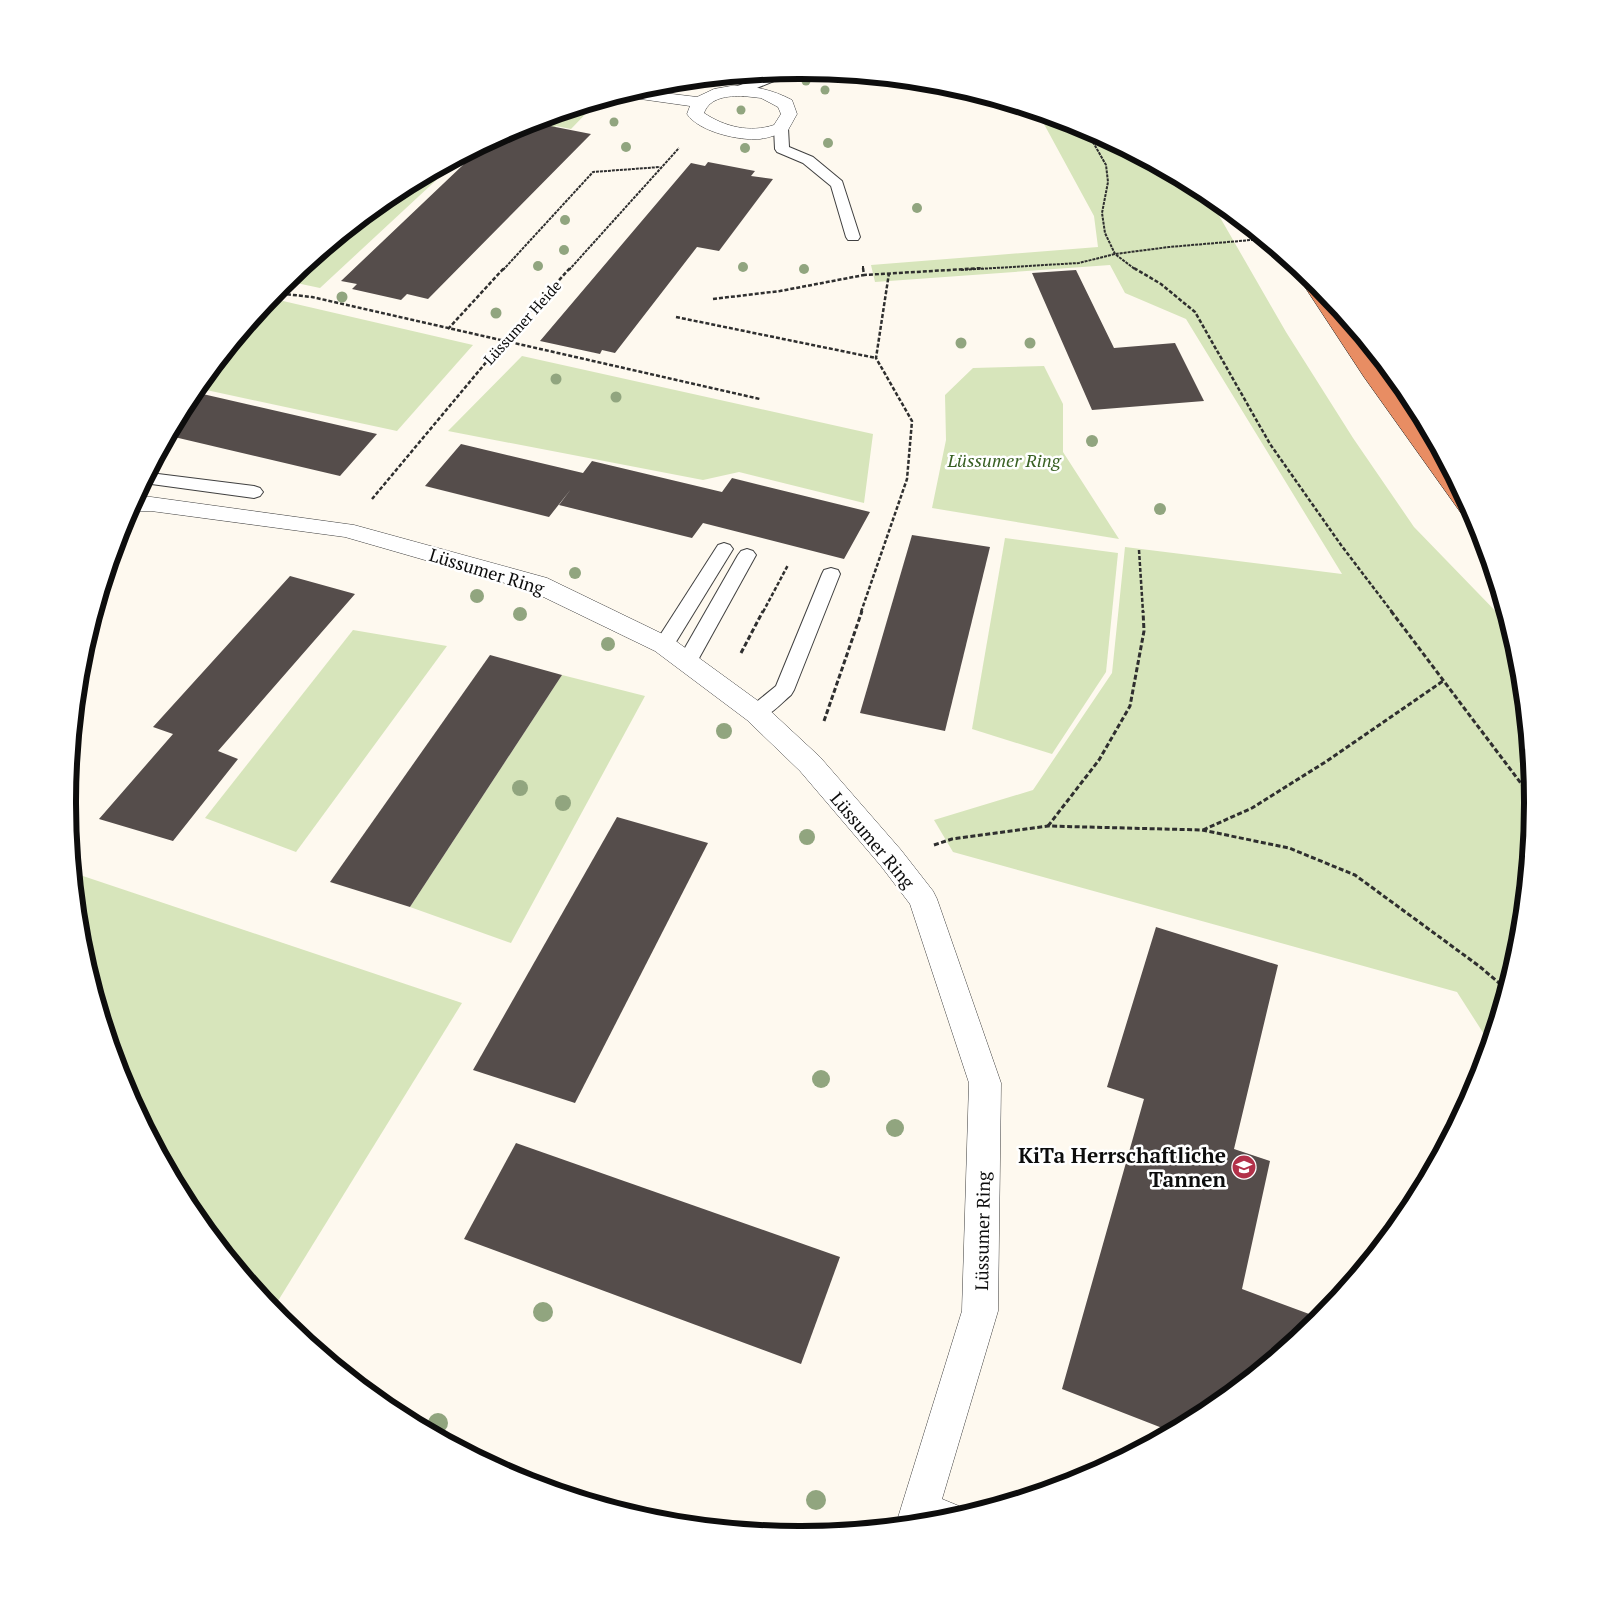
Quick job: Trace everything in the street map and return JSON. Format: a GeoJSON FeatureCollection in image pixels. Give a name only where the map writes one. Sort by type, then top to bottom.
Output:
{"type":"FeatureCollection","features":[{"type":"Feature","properties":{"kind":"highway"},"geometry":{"type":"LineString","coordinates":[[1330,310],[1374,377],[1446,476]]}},
{"type":"Feature","properties":{"kind":"street"},"geometry":{"type":"LineString","coordinates":[[735,92],[756,92],[775,96],[786,104],[789,114],[781,128],[759,134],[737,132],[708,124],[695,114],[700,102],[708,96],[735,92]]}},
{"type":"Feature","properties":{"kind":"street"},"geometry":{"type":"LineString","coordinates":[[645,96],[700,102]]}},
{"type":"Feature","properties":{"kind":"street","name":"Lüssumer Ring"},"geometry":{"type":"LineString","coordinates":[[141,505],[151,504],[346,530],[538,584],[664,645],[688,660],[756,713],[810,764],[891,858],[923,900],[986,1083],[980,1311],[927,1514]]}},
{"type":"Feature","properties":{"kind":"lane"},"geometry":{"type":"LineString","coordinates":[[735,92],[765,80]]}},
{"type":"Feature","properties":{"kind":"lane"},"geometry":{"type":"LineString","coordinates":[[781,128],[782,149],[808,160],[837,184],[853,238]]}},
{"type":"Feature","properties":{"kind":"lane"},"geometry":{"type":"LineString","coordinates":[[153,479],[254,492]]}},
{"type":"Feature","properties":{"kind":"lane"},"geometry":{"type":"LineString","coordinates":[[664,645],[724,549]]}},
{"type":"Feature","properties":{"kind":"lane"},"geometry":{"type":"LineString","coordinates":[[688,660],[747,555]]}},
{"type":"Feature","properties":{"kind":"lane"},"geometry":{"type":"LineString","coordinates":[[756,713],[784,690],[831,574]]}},
{"type":"Feature","properties":{"kind":"path","name":"Lüssumer Heide"},"geometry":{"type":"LineString","coordinates":[[346,530],[503,342],[691,135],[708,124]]}},
{"type":"Feature","properties":{"kind":"path"},"geometry":{"type":"LineString","coordinates":[[1092,141],[1106,165],[1108,182],[1102,213],[1105,233],[1115,254],[1125,263],[1161,284],[1195,312],[1270,444],[1341,545],[1523,786]]}},
{"type":"Feature","properties":{"kind":"path"},"geometry":{"type":"LineString","coordinates":[[447,329],[593,172],[662,167]]}},
{"type":"Feature","properties":{"kind":"path"},"geometry":{"type":"LineString","coordinates":[[853,238],[861,254],[864,275]]}},
{"type":"Feature","properties":{"kind":"path"},"geometry":{"type":"LineString","coordinates":[[713,299],[780,290],[864,275],[1079,263],[1115,254],[1255,240]]}},
{"type":"Feature","properties":{"kind":"path"},"geometry":{"type":"LineString","coordinates":[[810,764],[907,479],[912,421],[876,358],[889,273]]}},
{"type":"Feature","properties":{"kind":"path"},"geometry":{"type":"LineString","coordinates":[[286,293],[312,297],[760,399]]}},
{"type":"Feature","properties":{"kind":"path"},"geometry":{"type":"LineString","coordinates":[[676,317],[876,358]]}},
{"type":"Feature","properties":{"kind":"path"},"geometry":{"type":"LineString","coordinates":[[1048,826],[1099,760],[1130,706],[1144,631],[1139,550]]}},
{"type":"Feature","properties":{"kind":"path"},"geometry":{"type":"LineString","coordinates":[[738,660],[788,566]]}},
{"type":"Feature","properties":{"kind":"path"},"geometry":{"type":"LineString","coordinates":[[1202,830],[1252,808],[1326,761],[1444,681]]}},
{"type":"Feature","properties":{"kind":"path"},"geometry":{"type":"LineString","coordinates":[[891,858],[952,839],[1048,826],[1202,830],[1289,848],[1355,875],[1479,966],[1500,984]]}},
{"type":"Feature","properties":{"kind":"green space"},"geometry":{"type":"Polygon","coordinates":[[[742,81],[733,85],[717,84],[742,81]]]}},
{"type":"Feature","properties":{"kind":"green space"},"geometry":{"type":"Polygon","coordinates":[[[589,110],[571,129],[556,126],[548,134],[538,128],[589,110]]]}},
{"type":"Feature","properties":{"kind":"green space"},"geometry":{"type":"Polygon","coordinates":[[[1042,121],[1120,153],[1162,176],[1216,211],[1286,332],[1353,438],[1414,527],[1499,615],[1510,661],[1518,708],[1524,802],[1518,897],[1510,944],[1499,990],[1485,1035],[1457,992],[953,852],[934,820],[1033,790],[1112,673],[1125,547],[1342,574],[1186,319],[1125,293],[1110,265],[875,282],[871,265],[1098,247],[1094,216],[1042,121]]]}},
{"type":"Feature","properties":{"kind":"green space"},"geometry":{"type":"Polygon","coordinates":[[[444,173],[320,288],[296,283],[359,228],[444,173]]]}},
{"type":"Feature","properties":{"kind":"green space"},"geometry":{"type":"Polygon","coordinates":[[[283,301],[473,345],[397,431],[205,390],[256,325],[276,304],[283,301]]]}},
{"type":"Feature","properties":{"kind":"green space"},"geometry":{"type":"Polygon","coordinates":[[[522,356],[873,434],[864,503],[739,472],[703,480],[448,431],[522,356]]]}},
{"type":"Feature","properties":{"kind":"green space","name":"Lüssumer Ring"},"geometry":{"type":"Polygon","coordinates":[[[1044,366],[1063,404],[1063,452],[1119,539],[932,508],[946,440],[945,395],[973,368],[1044,366]]]}},
{"type":"Feature","properties":{"kind":"green space"},"geometry":{"type":"Polygon","coordinates":[[[1005,538],[1118,553],[1106,672],[1052,754],[972,729],[1005,538]]]}},
{"type":"Feature","properties":{"kind":"green space"},"geometry":{"type":"Polygon","coordinates":[[[353,630],[447,646],[296,852],[205,818],[353,630]]]}},
{"type":"Feature","properties":{"kind":"green space"},"geometry":{"type":"Polygon","coordinates":[[[562,675],[645,696],[511,943],[410,907],[562,675]]]}},
{"type":"Feature","properties":{"kind":"green space"},"geometry":{"type":"Polygon","coordinates":[[[80,875],[462,1003],[277,1302],[256,1280],[198,1205],[151,1123],[131,1079],[101,990],[90,944],[80,875]]]}},
{"type":"Feature","properties":{"kind":"building"},"geometry":{"type":"Polygon","coordinates":[[[546,125],[591,134],[428,299],[407,294],[401,300],[352,289],[357,284],[341,281],[470,159],[546,125]]]}},
{"type":"Feature","properties":{"kind":"building"},"geometry":{"type":"Polygon","coordinates":[[[708,162],[755,171],[751,176],[773,179],[719,251],[697,247],[615,353],[602,350],[600,354],[540,341],[691,163],[705,166],[708,162]]]}},
{"type":"Feature","properties":{"kind":"building"},"geometry":{"type":"Polygon","coordinates":[[[1076,270],[1114,348],[1175,343],[1204,401],[1092,410],[1032,273],[1076,270]]]}},
{"type":"Feature","properties":{"kind":"building"},"geometry":{"type":"Polygon","coordinates":[[[202,394],[377,434],[340,476],[175,437],[202,394]]]}},
{"type":"Feature","properties":{"kind":"building"},"geometry":{"type":"Polygon","coordinates":[[[461,444],[583,473],[592,461],[722,492],[732,478],[870,512],[844,559],[703,523],[692,538],[559,505],[571,489],[549,517],[425,486],[461,444]]]}},
{"type":"Feature","properties":{"kind":"building"},"geometry":{"type":"Polygon","coordinates":[[[912,535],[990,547],[945,731],[860,713],[912,535]]]}},
{"type":"Feature","properties":{"kind":"building"},"geometry":{"type":"Polygon","coordinates":[[[290,576],[355,594],[218,751],[238,759],[173,841],[99,819],[173,734],[153,727],[290,576]]]}},
{"type":"Feature","properties":{"kind":"building"},"geometry":{"type":"Polygon","coordinates":[[[490,655],[562,675],[410,907],[330,882],[490,655]]]}},
{"type":"Feature","properties":{"kind":"building"},"geometry":{"type":"Polygon","coordinates":[[[617,817],[708,843],[575,1103],[473,1070],[617,817]]]}},
{"type":"Feature","properties":{"kind":"building"},"geometry":{"type":"Polygon","coordinates":[[[1156,927],[1278,965],[1234,1149],[1270,1161],[1242,1289],[1311,1315],[1241,1377],[1163,1428],[1062,1389],[1144,1099],[1107,1087],[1156,927]]]}},
{"type":"Feature","properties":{"kind":"building"},"geometry":{"type":"Polygon","coordinates":[[[516,1143],[840,1257],[801,1364],[464,1239],[516,1143]]]}},
{"type":"Feature","properties":{"kind":"place","name":"KiTa Herrschaftliche Tannen"},"geometry":{"type":"Point","coordinates":[1244,1167]}}]}
